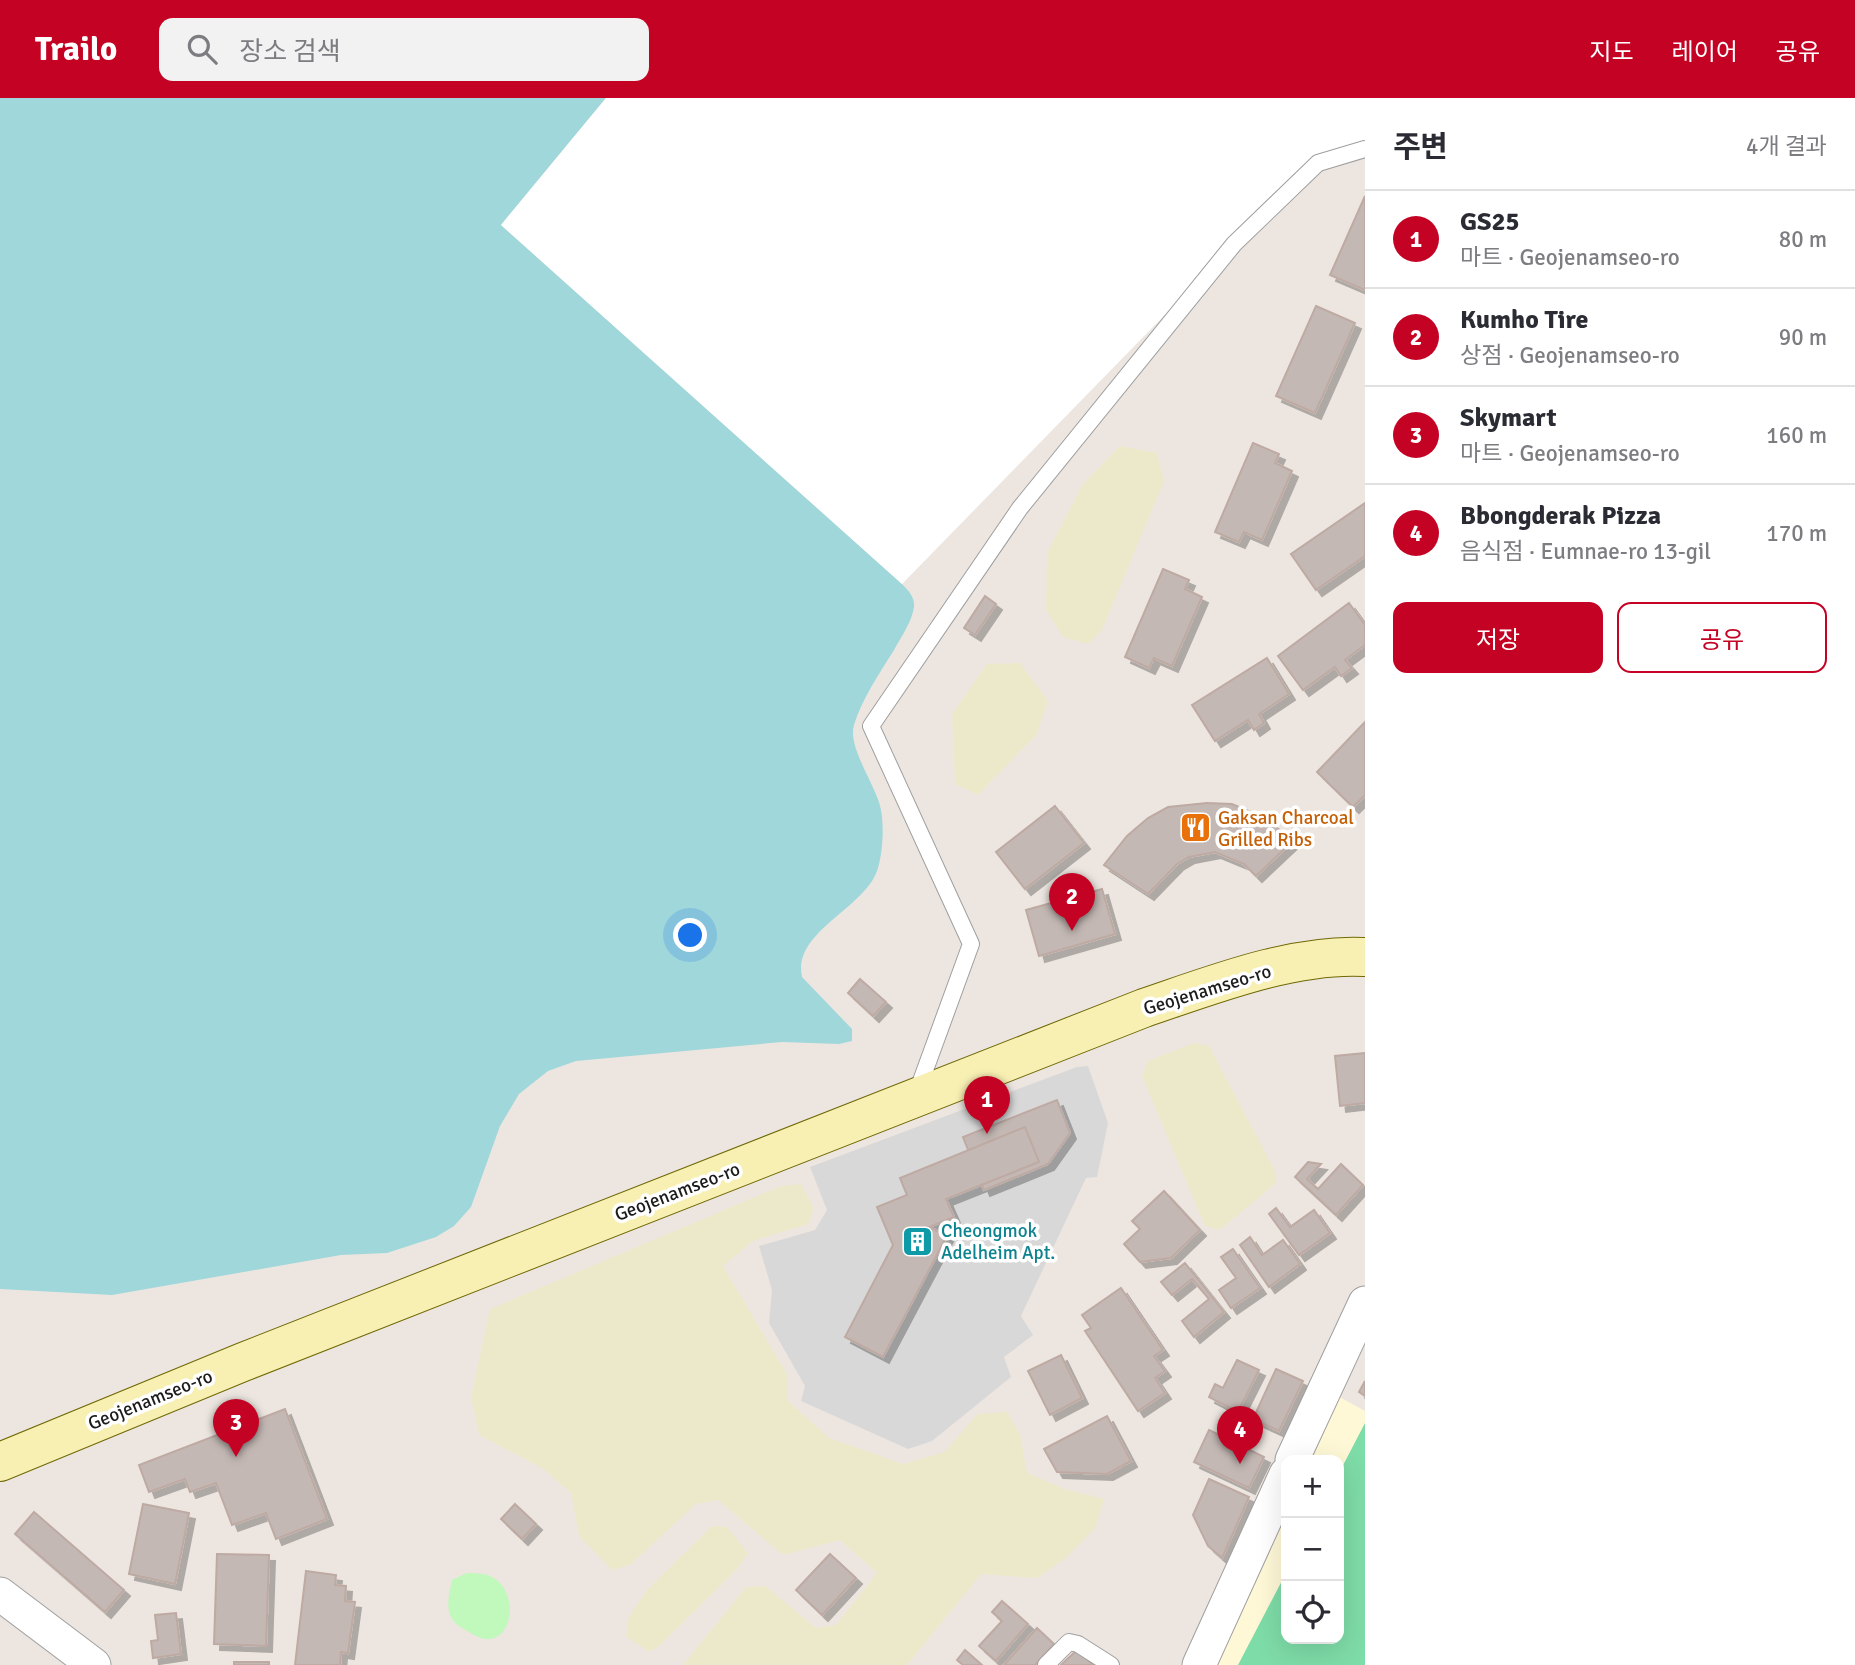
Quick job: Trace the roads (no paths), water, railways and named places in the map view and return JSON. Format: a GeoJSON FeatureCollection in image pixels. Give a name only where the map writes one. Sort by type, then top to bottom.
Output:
{"type":"FeatureCollection","features":[{"type":"Feature","properties":{"kind":"main road","name":"Geojenamseo-ro"},"geometry":{"type":"LineString","coordinates":[[0,1462],[243,1362],[1144,1008],[1237,977],[1335,955],[1365,957]]}},
{"type":"Feature","properties":{"kind":"street"},"geometry":{"type":"LineString","coordinates":[[1294,1455],[1365,1303]]}},
{"type":"Feature","properties":{"kind":"street"},"geometry":{"type":"LineString","coordinates":[[1199,1665],[1281,1485]]}},
{"type":"Feature","properties":{"kind":"street"},"geometry":{"type":"LineString","coordinates":[[0,1594],[94,1665]]}},
{"type":"Feature","properties":{"kind":"lane"},"geometry":{"type":"LineString","coordinates":[[915,1098],[971,944],[871,726],[1020,508],[1234,244],[1318,163],[1365,149]]}},
{"type":"Feature","properties":{"kind":"lane"},"geometry":{"type":"LineString","coordinates":[[1046,1665],[1069,1642],[1079,1644],[1111,1665]]}},
{"type":"Feature","properties":{"kind":"water"},"geometry":{"type":"Polygon","coordinates":[[[0,98],[606,98],[501,225],[902,584],[913,600],[913,613],[909,624],[866,696],[854,725],[853,734],[858,756],[881,810],[883,839],[878,868],[860,895],[808,946],[802,961],[802,977],[852,1029],[852,1041],[839,1044],[782,1042],[576,1061],[548,1071],[519,1094],[500,1126],[471,1207],[454,1226],[436,1237],[387,1253],[341,1255],[112,1295],[0,1289],[0,98]]]}},
{"type":"Feature","properties":{"kind":"place","name":"Gaksan Charcoal Grilled Ribs"},"geometry":{"type":"Point","coordinates":[1195,828]}},
{"type":"Feature","properties":{"kind":"place","name":"Kumho Tire"},"geometry":{"type":"Point","coordinates":[1072,931]}},
{"type":"Feature","properties":{"kind":"place","name":"GS25"},"geometry":{"type":"Point","coordinates":[987,1134]}},
{"type":"Feature","properties":{"kind":"place","name":"Cheongmok Adelheim Apt."},"geometry":{"type":"Point","coordinates":[918,1241]}},
{"type":"Feature","properties":{"kind":"place","name":"Skymart"},"geometry":{"type":"Point","coordinates":[236,1457]}},
{"type":"Feature","properties":{"kind":"place","name":"Bbongderak Pizza"},"geometry":{"type":"Point","coordinates":[1240,1464]}}]}
